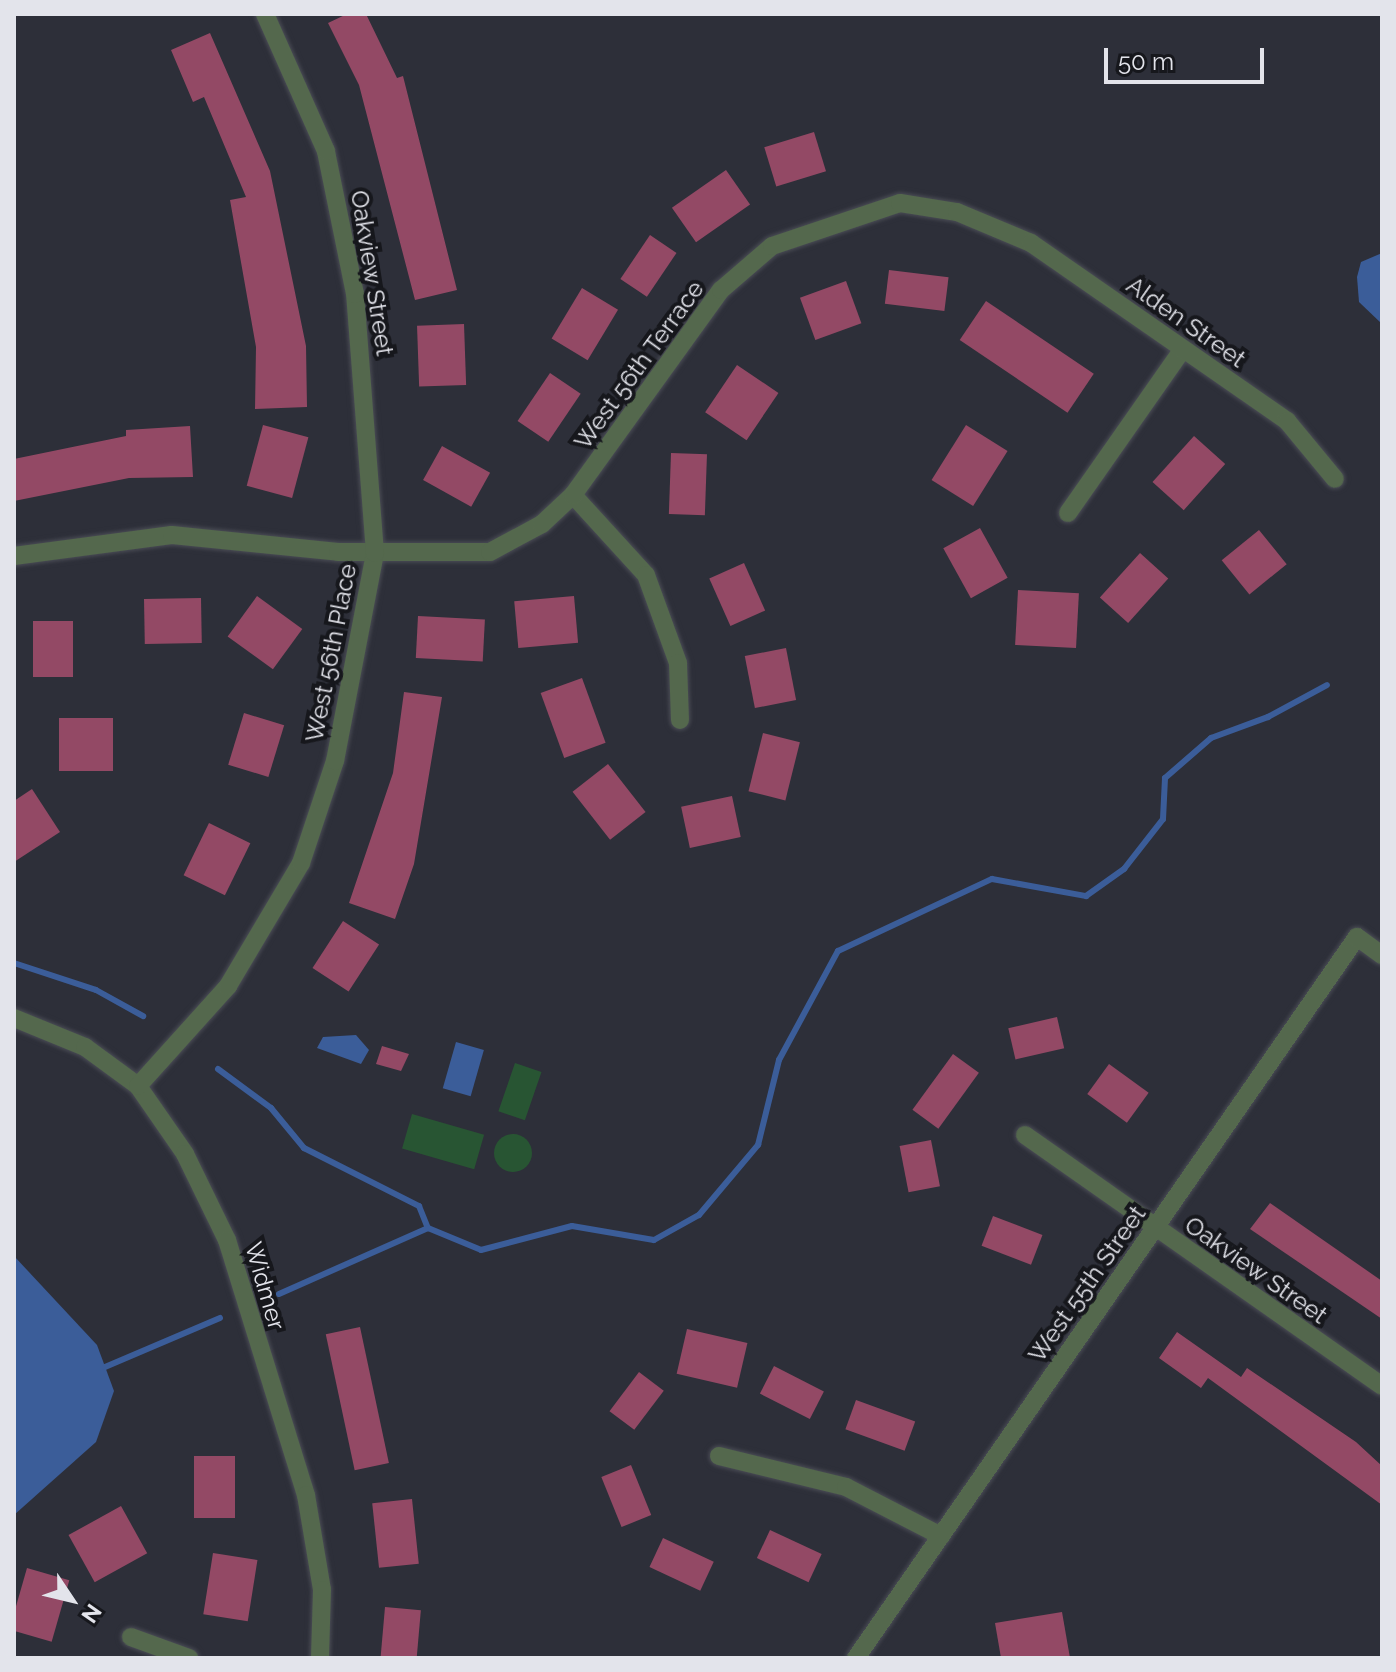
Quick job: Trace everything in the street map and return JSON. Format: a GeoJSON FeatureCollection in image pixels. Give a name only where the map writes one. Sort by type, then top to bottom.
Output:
{"type":"FeatureCollection","features":[{"type":"Feature","properties":{"kind":"street","name":"Oakview Street"},"geometry":{"type":"LineString","coordinates":[[265,14],[329,165],[355,294],[375,553]]}},
{"type":"Feature","properties":{"kind":"street","name":"West 56th Terrace"},"geometry":{"type":"LineString","coordinates":[[14,556],[172,535],[375,553],[490,552],[542,524],[573,495],[721,290],[772,246],[900,203],[957,212],[993,227]]}},
{"type":"Feature","properties":{"kind":"street","name":"Alden Street"},"geometry":{"type":"LineString","coordinates":[[993,227],[1031,243],[1287,421],[1335,479]]}},
{"type":"Feature","properties":{"kind":"street"},"geometry":{"type":"LineString","coordinates":[[1068,513],[1183,349]]}},
{"type":"Feature","properties":{"kind":"street"},"geometry":{"type":"LineString","coordinates":[[573,495],[646,575],[678,663],[680,720]]}},
{"type":"Feature","properties":{"kind":"street","name":"West 56th Place"},"geometry":{"type":"LineString","coordinates":[[138,1086],[228,986],[301,863],[335,761],[375,553]]}},
{"type":"Feature","properties":{"kind":"street","name":"West 55th Street"},"geometry":{"type":"LineString","coordinates":[[856,1658],[1357,937],[1382,955]]}},
{"type":"Feature","properties":{"kind":"street","name":"Widmer"},"geometry":{"type":"LineString","coordinates":[[14,1018],[85,1047],[138,1086],[185,1154],[227,1240],[306,1495],[322,1590],[320,1658]]}},
{"type":"Feature","properties":{"kind":"street","name":"Oakview Street"},"geometry":{"type":"LineString","coordinates":[[1025,1135],[1382,1386]]}},
{"type":"Feature","properties":{"kind":"street"},"geometry":{"type":"LineString","coordinates":[[719,1456],[846,1487],[941,1536]]}},
{"type":"Feature","properties":{"kind":"street"},"geometry":{"type":"LineString","coordinates":[[131,1637],[189,1658]]}},
{"type":"Feature","properties":{"kind":"green space"},"geometry":{"type":"Polygon","coordinates":[[[515,1063],[541,1072],[525,1120],[498,1111],[515,1063]]]}},
{"type":"Feature","properties":{"kind":"green space"},"geometry":{"type":"Polygon","coordinates":[[[412,1114],[484,1135],[474,1169],[402,1149],[412,1114]]]}},
{"type":"Feature","properties":{"kind":"green space"},"geometry":{"type":"Polygon","coordinates":[[[513,1134],[526,1140],[532,1153],[526,1166],[513,1172],[500,1166],[494,1153],[500,1140],[513,1134]]]}},
{"type":"Feature","properties":{"kind":"water"},"geometry":{"type":"Polygon","coordinates":[[[1382,253],[1382,324],[1359,302],[1357,277],[1361,262],[1382,253]]]}},
{"type":"Feature","properties":{"kind":"water"},"geometry":{"type":"Polygon","coordinates":[[[356,1035],[369,1050],[361,1064],[317,1048],[323,1037],[356,1035]]]}},
{"type":"Feature","properties":{"kind":"water"},"geometry":{"type":"Polygon","coordinates":[[[456,1042],[484,1050],[471,1096],[443,1088],[456,1042]]]}},
{"type":"Feature","properties":{"kind":"water"},"geometry":{"type":"Polygon","coordinates":[[[14,1256],[97,1345],[114,1391],[96,1442],[14,1515],[14,1256]]]}},
{"type":"Feature","properties":{"kind":"building"},"geometry":{"type":"Polygon","coordinates":[[[347,14],[366,14],[397,78],[403,76],[457,290],[415,300],[359,85],[328,23],[347,14]]]}},
{"type":"Feature","properties":{"kind":"building"},"geometry":{"type":"Polygon","coordinates":[[[210,33],[270,171],[306,346],[307,407],[255,409],[256,347],[230,200],[246,197],[204,97],[193,102],[171,50],[210,33]]]}},
{"type":"Feature","properties":{"kind":"building"},"geometry":{"type":"Polygon","coordinates":[[[814,132],[826,171],[776,186],[764,147],[814,132]]]}},
{"type":"Feature","properties":{"kind":"building"},"geometry":{"type":"Polygon","coordinates":[[[726,170],[750,204],[696,242],[672,208],[726,170]]]}},
{"type":"Feature","properties":{"kind":"building"},"geometry":{"type":"Polygon","coordinates":[[[650,235],[677,253],[647,297],[620,279],[650,235]]]}},
{"type":"Feature","properties":{"kind":"building"},"geometry":{"type":"Polygon","coordinates":[[[889,270],[949,277],[944,311],[885,304],[889,270]]]}},
{"type":"Feature","properties":{"kind":"building"},"geometry":{"type":"Polygon","coordinates":[[[846,281],[861,323],[815,340],[800,298],[846,281]]]}},
{"type":"Feature","properties":{"kind":"building"},"geometry":{"type":"Polygon","coordinates":[[[582,288],[618,310],[588,360],[552,339],[582,288]]]}},
{"type":"Feature","properties":{"kind":"building"},"geometry":{"type":"Polygon","coordinates":[[[986,301],[1094,374],[1067,413],[960,340],[986,301]]]}},
{"type":"Feature","properties":{"kind":"building"},"geometry":{"type":"Polygon","coordinates":[[[464,324],[466,385],[419,387],[417,326],[464,324]]]}},
{"type":"Feature","properties":{"kind":"building"},"geometry":{"type":"Polygon","coordinates":[[[737,365],[778,393],[747,440],[705,412],[737,365]]]}},
{"type":"Feature","properties":{"kind":"building"},"geometry":{"type":"Polygon","coordinates":[[[550,373],[581,394],[548,442],[518,421],[550,373]]]}},
{"type":"Feature","properties":{"kind":"building"},"geometry":{"type":"Polygon","coordinates":[[[263,425],[308,437],[292,498],[247,486],[263,425]]]}},
{"type":"Feature","properties":{"kind":"building"},"geometry":{"type":"Polygon","coordinates":[[[966,425],[1008,451],[973,506],[932,480],[966,425]]]}},
{"type":"Feature","properties":{"kind":"building"},"geometry":{"type":"Polygon","coordinates":[[[190,426],[193,477],[129,478],[14,501],[14,459],[126,436],[126,430],[190,426]]]}},
{"type":"Feature","properties":{"kind":"building"},"geometry":{"type":"Polygon","coordinates":[[[1194,436],[1225,464],[1184,510],[1153,482],[1194,436]]]}},
{"type":"Feature","properties":{"kind":"building"},"geometry":{"type":"Polygon","coordinates":[[[442,446],[490,473],[471,507],[423,480],[442,446]]]}},
{"type":"Feature","properties":{"kind":"building"},"geometry":{"type":"Polygon","coordinates":[[[671,453],[707,454],[705,515],[669,514],[671,453]]]}},
{"type":"Feature","properties":{"kind":"building"},"geometry":{"type":"Polygon","coordinates":[[[980,528],[1008,578],[971,598],[943,548],[980,528]]]}},
{"type":"Feature","properties":{"kind":"building"},"geometry":{"type":"Polygon","coordinates":[[[1259,530],[1287,564],[1249,594],[1222,560],[1259,530]]]}},
{"type":"Feature","properties":{"kind":"building"},"geometry":{"type":"Polygon","coordinates":[[[1140,553],[1168,578],[1128,623],[1100,598],[1140,553]]]}},
{"type":"Feature","properties":{"kind":"building"},"geometry":{"type":"Polygon","coordinates":[[[744,563],[765,611],[730,626],[709,578],[744,563]]]}},
{"type":"Feature","properties":{"kind":"building"},"geometry":{"type":"Polygon","coordinates":[[[1018,590],[1079,593],[1076,648],[1015,645],[1018,590]]]}},
{"type":"Feature","properties":{"kind":"building"},"geometry":{"type":"Polygon","coordinates":[[[257,596],[302,629],[273,669],[228,636],[257,596]]]}},
{"type":"Feature","properties":{"kind":"building"},"geometry":{"type":"Polygon","coordinates":[[[574,596],[578,643],[518,648],[514,601],[574,596]]]}},
{"type":"Feature","properties":{"kind":"building"},"geometry":{"type":"Polygon","coordinates":[[[201,598],[202,643],[145,644],[144,599],[201,598]]]}},
{"type":"Feature","properties":{"kind":"building"},"geometry":{"type":"Polygon","coordinates":[[[418,616],[485,620],[483,661],[416,658],[418,616]]]}},
{"type":"Feature","properties":{"kind":"building"},"geometry":{"type":"Polygon","coordinates":[[[33,621],[73,621],[73,677],[33,677],[33,621]]]}},
{"type":"Feature","properties":{"kind":"building"},"geometry":{"type":"Polygon","coordinates":[[[786,648],[796,700],[755,708],[745,656],[786,648]]]}},
{"type":"Feature","properties":{"kind":"building"},"geometry":{"type":"Polygon","coordinates":[[[582,678],[606,743],[564,758],[541,693],[582,678]]]}},
{"type":"Feature","properties":{"kind":"building"},"geometry":{"type":"Polygon","coordinates":[[[404,692],[442,697],[414,864],[395,919],[349,903],[393,773],[404,692]]]}},
{"type":"Feature","properties":{"kind":"building"},"geometry":{"type":"Polygon","coordinates":[[[244,713],[284,725],[268,777],[228,765],[244,713]]]}},
{"type":"Feature","properties":{"kind":"building"},"geometry":{"type":"Polygon","coordinates":[[[59,718],[113,718],[113,771],[59,771],[59,718]]]}},
{"type":"Feature","properties":{"kind":"building"},"geometry":{"type":"Polygon","coordinates":[[[763,733],[800,742],[785,800],[748,791],[763,733]]]}},
{"type":"Feature","properties":{"kind":"building"},"geometry":{"type":"Polygon","coordinates":[[[608,764],[646,812],[610,840],[573,792],[608,764]]]}},
{"type":"Feature","properties":{"kind":"building"},"geometry":{"type":"Polygon","coordinates":[[[32,789],[60,832],[14,862],[14,801],[32,789]]]}},
{"type":"Feature","properties":{"kind":"building"},"geometry":{"type":"Polygon","coordinates":[[[732,796],[741,837],[690,848],[681,807],[732,796]]]}},
{"type":"Feature","properties":{"kind":"building"},"geometry":{"type":"Polygon","coordinates":[[[209,823],[250,843],[225,895],[184,875],[209,823]]]}},
{"type":"Feature","properties":{"kind":"building"},"geometry":{"type":"Polygon","coordinates":[[[343,921],[379,944],[349,991],[313,968],[343,921]]]}},
{"type":"Feature","properties":{"kind":"building"},"geometry":{"type":"Polygon","coordinates":[[[1057,1017],[1064,1048],[1015,1059],[1008,1028],[1057,1017]]]}},
{"type":"Feature","properties":{"kind":"building"},"geometry":{"type":"Polygon","coordinates":[[[382,1046],[409,1054],[401,1071],[376,1064],[382,1046]]]}},
{"type":"Feature","properties":{"kind":"building"},"geometry":{"type":"Polygon","coordinates":[[[953,1054],[979,1073],[938,1129],[912,1110],[953,1054]]]}},
{"type":"Feature","properties":{"kind":"building"},"geometry":{"type":"Polygon","coordinates":[[[1109,1064],[1149,1093],[1127,1123],[1087,1094],[1109,1064]]]}},
{"type":"Feature","properties":{"kind":"building"},"geometry":{"type":"Polygon","coordinates":[[[931,1140],[940,1186],[909,1192],[900,1146],[931,1140]]]}},
{"type":"Feature","properties":{"kind":"building"},"geometry":{"type":"Polygon","coordinates":[[[1270,1203],[1382,1281],[1382,1319],[1250,1229],[1270,1203]]]}},
{"type":"Feature","properties":{"kind":"building"},"geometry":{"type":"Polygon","coordinates":[[[993,1216],[1042,1235],[1031,1265],[982,1246],[993,1216]]]}},
{"type":"Feature","properties":{"kind":"building"},"geometry":{"type":"Polygon","coordinates":[[[360,1327],[389,1463],[355,1470],[326,1334],[360,1327]]]}},
{"type":"Feature","properties":{"kind":"building"},"geometry":{"type":"Polygon","coordinates":[[[687,1329],[747,1343],[737,1388],[677,1374],[687,1329]]]}},
{"type":"Feature","properties":{"kind":"building"},"geometry":{"type":"Polygon","coordinates":[[[1177,1332],[1241,1377],[1247,1368],[1356,1442],[1382,1466],[1382,1505],[1208,1378],[1201,1388],[1159,1358],[1177,1332]]]}},
{"type":"Feature","properties":{"kind":"building"},"geometry":{"type":"Polygon","coordinates":[[[774,1366],[824,1391],[810,1419],[760,1394],[774,1366]]]}},
{"type":"Feature","properties":{"kind":"building"},"geometry":{"type":"Polygon","coordinates":[[[639,1372],[664,1391],[634,1430],[610,1411],[639,1372]]]}},
{"type":"Feature","properties":{"kind":"building"},"geometry":{"type":"Polygon","coordinates":[[[856,1400],[915,1422],[905,1451],[845,1429],[856,1400]]]}},
{"type":"Feature","properties":{"kind":"building"},"geometry":{"type":"Polygon","coordinates":[[[194,1456],[235,1456],[235,1518],[194,1518],[194,1456]]]}},
{"type":"Feature","properties":{"kind":"building"},"geometry":{"type":"Polygon","coordinates":[[[631,1465],[651,1515],[622,1527],[601,1477],[631,1465]]]}},
{"type":"Feature","properties":{"kind":"building"},"geometry":{"type":"Polygon","coordinates":[[[412,1499],[419,1564],[379,1568],[372,1503],[412,1499]]]}},
{"type":"Feature","properties":{"kind":"building"},"geometry":{"type":"Polygon","coordinates":[[[121,1506],[147,1553],[95,1582],[69,1535],[121,1506]]]}},
{"type":"Feature","properties":{"kind":"building"},"geometry":{"type":"Polygon","coordinates":[[[770,1530],[822,1554],[809,1582],[757,1558],[770,1530]]]}},
{"type":"Feature","properties":{"kind":"building"},"geometry":{"type":"Polygon","coordinates":[[[663,1538],[714,1562],[700,1591],[649,1567],[663,1538]]]}},
{"type":"Feature","properties":{"kind":"building"},"geometry":{"type":"Polygon","coordinates":[[[213,1553],[257,1560],[248,1621],[203,1614],[213,1553]]]}},
{"type":"Feature","properties":{"kind":"building"},"geometry":{"type":"Polygon","coordinates":[[[27,1568],[69,1580],[52,1642],[14,1631],[14,1613],[27,1568]]]}},
{"type":"Feature","properties":{"kind":"building"},"geometry":{"type":"Polygon","coordinates":[[[385,1607],[421,1610],[417,1658],[381,1658],[385,1607]]]}},
{"type":"Feature","properties":{"kind":"building"},"geometry":{"type":"Polygon","coordinates":[[[1062,1612],[1070,1658],[1001,1658],[995,1623],[1062,1612]]]}},
{"type":"Feature","properties":{"kind":"waterway"},"geometry":{"type":"LineString","coordinates":[[279,1294],[428,1228],[481,1250],[572,1226],[654,1240],[699,1215],[758,1145],[779,1060],[838,951],[992,879],[1086,896],[1124,869],[1163,819],[1165,778],[1211,738],[1268,717],[1327,685]]}},
{"type":"Feature","properties":{"kind":"waterway"},"geometry":{"type":"LineString","coordinates":[[14,963],[96,990],[143,1016]]}},
{"type":"Feature","properties":{"kind":"waterway"},"geometry":{"type":"LineString","coordinates":[[218,1069],[271,1108],[304,1148],[419,1206],[428,1228]]}},
{"type":"Feature","properties":{"kind":"waterway"},"geometry":{"type":"LineString","coordinates":[[105,1367],[220,1318]]}}]}
